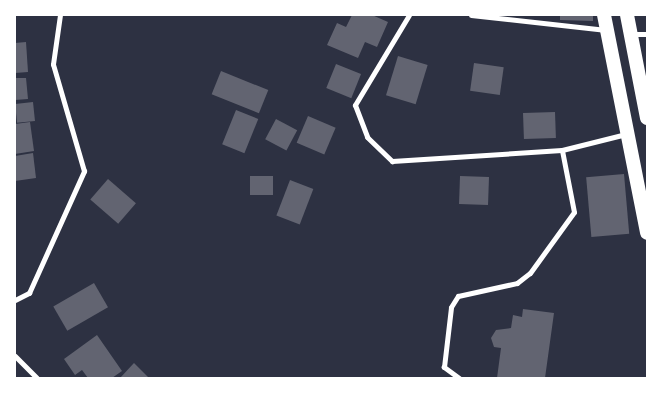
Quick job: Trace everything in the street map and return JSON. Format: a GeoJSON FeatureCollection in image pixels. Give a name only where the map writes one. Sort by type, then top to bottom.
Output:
{"type":"FeatureCollection","features":[{"type":"Feature","properties":{"kind":"highway"},"geometry":{"type":"LineString","coordinates":[[604,15],[647,233]]}},
{"type":"Feature","properties":{"kind":"highway"},"geometry":{"type":"LineString","coordinates":[[627,15],[647,118]]}},
{"type":"Feature","properties":{"kind":"highway"},"geometry":{"type":"LineString","coordinates":[[606,30],[630,34]]}},
{"type":"Feature","properties":{"kind":"street"},"geometry":{"type":"LineString","coordinates":[[15,300],[29,293],[84,170],[53,64],[60,15]]}},
{"type":"Feature","properties":{"kind":"street"},"geometry":{"type":"LineString","coordinates":[[409,15],[355,105],[367,137],[380,154],[392,161],[562,150],[626,134]]}},
{"type":"Feature","properties":{"kind":"street"},"geometry":{"type":"LineString","coordinates":[[471,15],[606,30]]}},
{"type":"Feature","properties":{"kind":"street"},"geometry":{"type":"LineString","coordinates":[[630,34],[647,34]]}},
{"type":"Feature","properties":{"kind":"street"},"geometry":{"type":"LineString","coordinates":[[459,378],[444,367],[451,307],[458,296],[516,283],[530,273],[574,212],[562,150]]}},
{"type":"Feature","properties":{"kind":"street"},"geometry":{"type":"LineString","coordinates":[[15,356],[37,378]]}},
{"type":"Feature","properties":{"kind":"building"},"geometry":{"type":"Polygon","coordinates":[[[352,15],[372,15],[388,22],[377,47],[365,42],[358,58],[327,45],[337,23],[346,27],[352,15]]]}},
{"type":"Feature","properties":{"kind":"building"},"geometry":{"type":"Polygon","coordinates":[[[560,15],[593,15],[593,21],[560,20],[560,15]]]}},
{"type":"Feature","properties":{"kind":"building"},"geometry":{"type":"Polygon","coordinates":[[[26,42],[28,72],[15,73],[15,43],[26,42]]]}},
{"type":"Feature","properties":{"kind":"building"},"geometry":{"type":"Polygon","coordinates":[[[398,56],[428,65],[416,104],[386,95],[398,56]]]}},
{"type":"Feature","properties":{"kind":"building"},"geometry":{"type":"Polygon","coordinates":[[[474,63],[504,67],[500,95],[470,91],[474,63]]]}},
{"type":"Feature","properties":{"kind":"building"},"geometry":{"type":"Polygon","coordinates":[[[336,64],[361,74],[351,98],[326,88],[336,64]]]}},
{"type":"Feature","properties":{"kind":"building"},"geometry":{"type":"Polygon","coordinates":[[[221,71],[268,90],[259,113],[212,94],[221,71]]]}},
{"type":"Feature","properties":{"kind":"building"},"geometry":{"type":"Polygon","coordinates":[[[15,78],[26,78],[28,99],[15,100],[15,78]]]}},
{"type":"Feature","properties":{"kind":"building"},"geometry":{"type":"Polygon","coordinates":[[[33,102],[35,121],[17,123],[15,104],[33,102]]]}},
{"type":"Feature","properties":{"kind":"building"},"geometry":{"type":"Polygon","coordinates":[[[236,110],[258,119],[244,153],[222,144],[236,110]]]}},
{"type":"Feature","properties":{"kind":"building"},"geometry":{"type":"Polygon","coordinates":[[[555,112],[556,138],[524,139],[523,113],[555,112]]]}},
{"type":"Feature","properties":{"kind":"building"},"geometry":{"type":"Polygon","coordinates":[[[308,116],[336,128],[324,154],[297,143],[308,116]]]}},
{"type":"Feature","properties":{"kind":"building"},"geometry":{"type":"Polygon","coordinates":[[[276,119],[297,130],[286,151],[265,139],[276,119]]]}},
{"type":"Feature","properties":{"kind":"building"},"geometry":{"type":"Polygon","coordinates":[[[30,122],[34,151],[15,154],[15,124],[30,122]]]}},
{"type":"Feature","properties":{"kind":"building"},"geometry":{"type":"Polygon","coordinates":[[[33,153],[36,178],[15,181],[15,156],[33,153]]]}},
{"type":"Feature","properties":{"kind":"building"},"geometry":{"type":"Polygon","coordinates":[[[624,174],[629,234],[591,237],[586,177],[624,174]]]}},
{"type":"Feature","properties":{"kind":"building"},"geometry":{"type":"Polygon","coordinates":[[[250,176],[273,176],[273,195],[250,195],[250,176]]]}},
{"type":"Feature","properties":{"kind":"building"},"geometry":{"type":"Polygon","coordinates":[[[460,176],[489,177],[488,205],[459,204],[460,176]]]}},
{"type":"Feature","properties":{"kind":"building"},"geometry":{"type":"Polygon","coordinates":[[[108,179],[136,203],[118,224],[90,199],[108,179]]]}},
{"type":"Feature","properties":{"kind":"building"},"geometry":{"type":"Polygon","coordinates":[[[290,180],[313,189],[300,224],[276,215],[290,180]]]}},
{"type":"Feature","properties":{"kind":"building"},"geometry":{"type":"Polygon","coordinates":[[[94,283],[108,307],[67,331],[53,306],[94,283]]]}},
{"type":"Feature","properties":{"kind":"building"},"geometry":{"type":"Polygon","coordinates":[[[523,309],[554,313],[545,378],[497,378],[501,348],[494,347],[491,338],[496,330],[511,328],[513,315],[522,317],[523,309]]]}},
{"type":"Feature","properties":{"kind":"building"},"geometry":{"type":"Polygon","coordinates":[[[97,335],[122,371],[112,378],[88,378],[82,370],[75,375],[64,359],[97,335]]]}},
{"type":"Feature","properties":{"kind":"building"},"geometry":{"type":"Polygon","coordinates":[[[134,363],[149,378],[120,378],[134,363]]]}}]}
